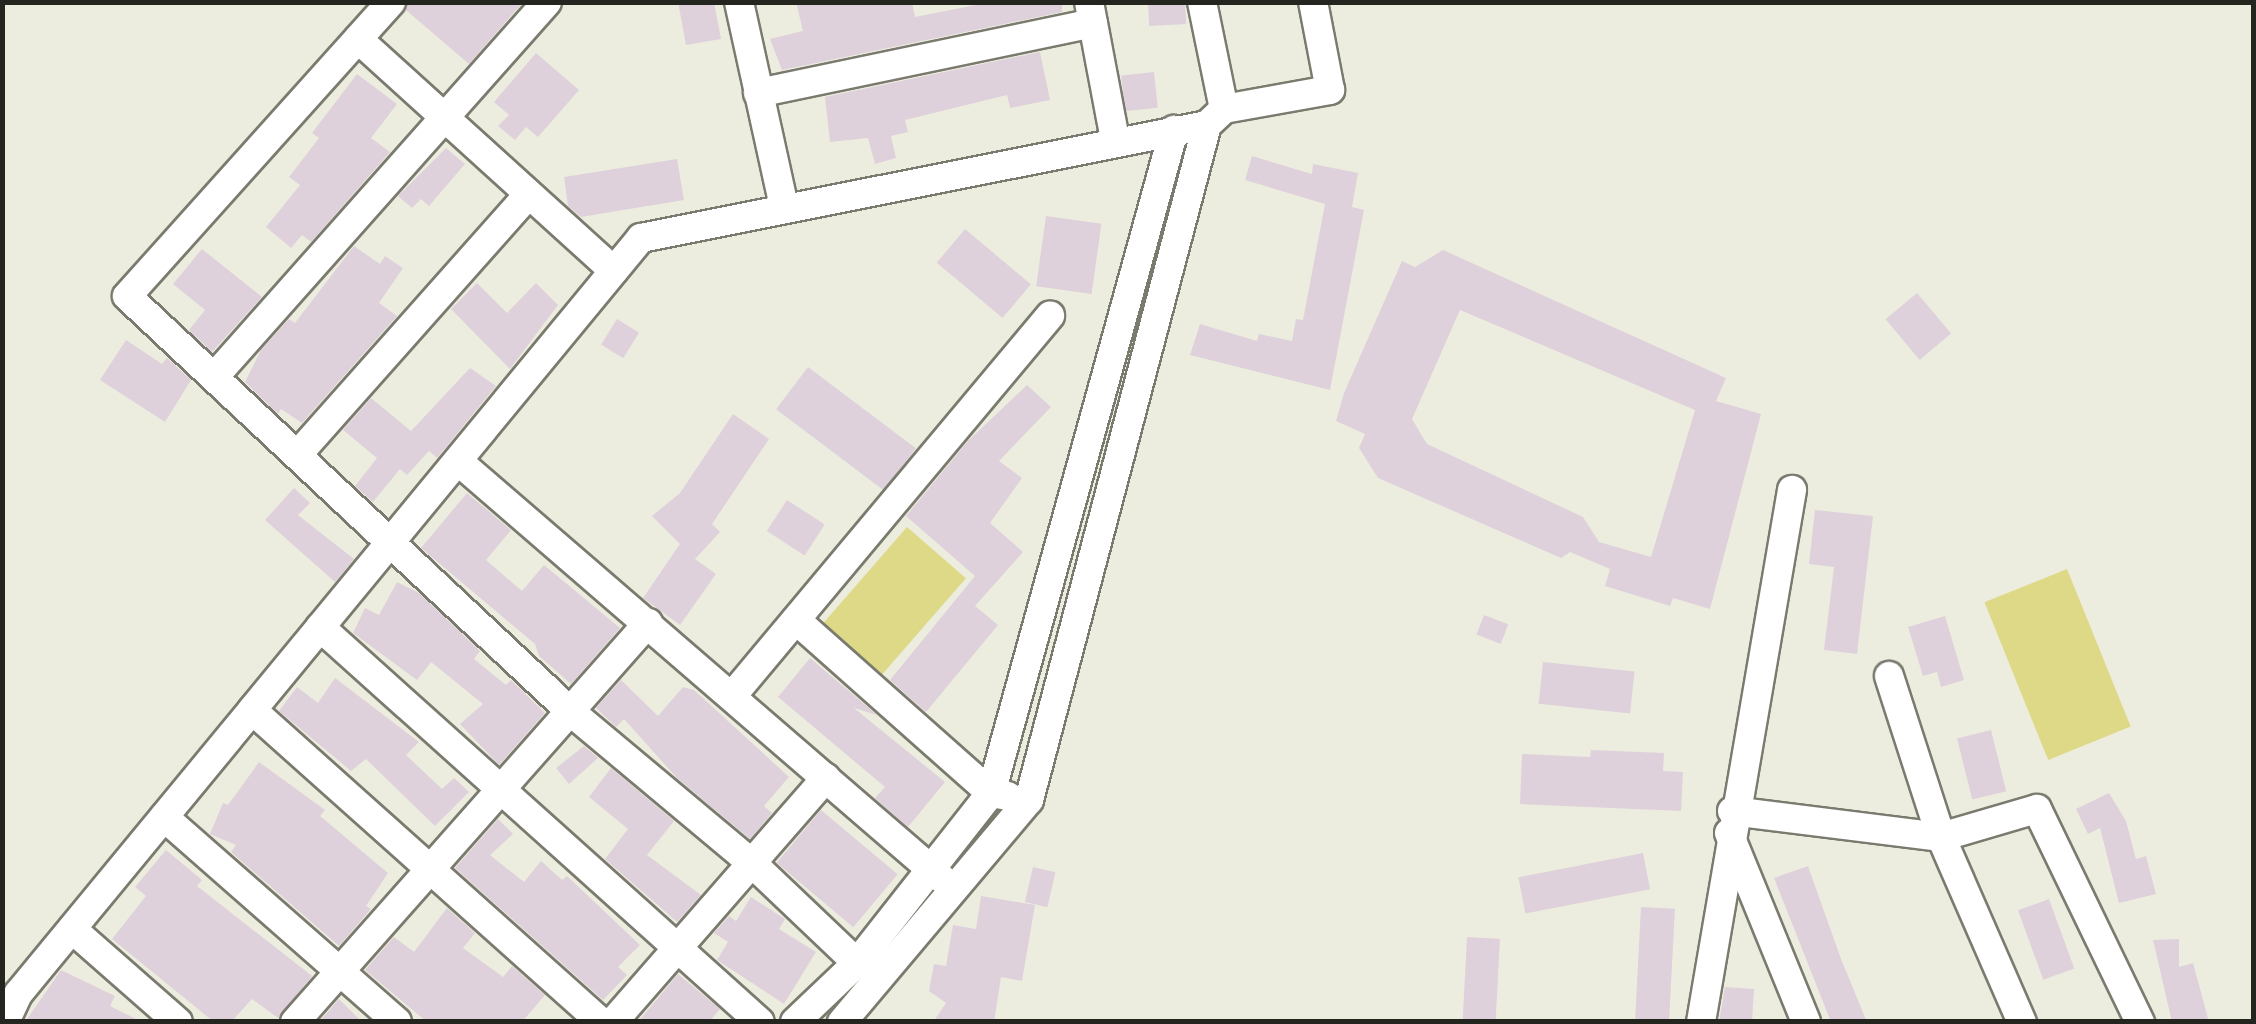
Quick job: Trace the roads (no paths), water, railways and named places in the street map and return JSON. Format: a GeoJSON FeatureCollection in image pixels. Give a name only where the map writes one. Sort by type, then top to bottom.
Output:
{"type":"FeatureCollection","features":[{"type":"Feature","properties":{"kind":"street"},"geometry":{"type":"LineString","coordinates":[[391,2],[127,296],[300,453],[571,712],[752,864],[856,963]]}},
{"type":"Feature","properties":{"kind":"street"},"geometry":{"type":"LineString","coordinates":[[215,376],[547,2]]}},
{"type":"Feature","properties":{"kind":"street"},"geometry":{"type":"LineString","coordinates":[[738,2],[784,207]]}},
{"type":"Feature","properties":{"kind":"street"},"geometry":{"type":"LineString","coordinates":[[842,1022],[957,892],[1029,800],[1215,117],[1202,2]]}},
{"type":"Feature","properties":{"kind":"street"},"geometry":{"type":"LineString","coordinates":[[5,1022],[18,994],[641,238],[1174,130],[1330,90],[1313,2]]}},
{"type":"Feature","properties":{"kind":"street"},"geometry":{"type":"LineString","coordinates":[[758,93],[1090,13],[1115,139]]}},
{"type":"Feature","properties":{"kind":"street"},"geometry":{"type":"LineString","coordinates":[[358,39],[614,271]]}},
{"type":"Feature","properties":{"kind":"street"},"geometry":{"type":"LineString","coordinates":[[795,1022],[856,963],[928,867],[992,792],[1174,130]]}},
{"type":"Feature","properties":{"kind":"street"},"geometry":{"type":"LineString","coordinates":[[300,453],[529,194]]}},
{"type":"Feature","properties":{"kind":"street"},"geometry":{"type":"LineString","coordinates":[[732,696],[1050,316]]}},
{"type":"Feature","properties":{"kind":"street"},"geometry":{"type":"LineString","coordinates":[[458,461],[957,892]]}},
{"type":"Feature","properties":{"kind":"street"},"geometry":{"type":"LineString","coordinates":[[1701,1022],[1730,822],[1792,490]]}},
{"type":"Feature","properties":{"kind":"street"},"geometry":{"type":"LineString","coordinates":[[796,620],[992,792],[1029,800]]}},
{"type":"Feature","properties":{"kind":"street"},"geometry":{"type":"LineString","coordinates":[[295,1022],[648,623]]}},
{"type":"Feature","properties":{"kind":"street"},"geometry":{"type":"LineString","coordinates":[[320,627],[760,1022]]}},
{"type":"Feature","properties":{"kind":"street"},"geometry":{"type":"LineString","coordinates":[[1889,676],[1941,837],[2022,1022]]}},
{"type":"Feature","properties":{"kind":"street"},"geometry":{"type":"LineString","coordinates":[[252,710],[602,1022]]}},
{"type":"Feature","properties":{"kind":"street"},"geometry":{"type":"LineString","coordinates":[[613,1022],[826,778]]}},
{"type":"Feature","properties":{"kind":"street"},"geometry":{"type":"LineString","coordinates":[[1730,822],[1941,837],[2037,808],[2140,1022]]}},
{"type":"Feature","properties":{"kind":"street"},"geometry":{"type":"LineString","coordinates":[[164,817],[397,1022]]}},
{"type":"Feature","properties":{"kind":"street"},"geometry":{"type":"LineString","coordinates":[[1730,822],[1806,1022]]}},
{"type":"Feature","properties":{"kind":"street"},"geometry":{"type":"LineString","coordinates":[[72,929],[178,1022]]}}]}
